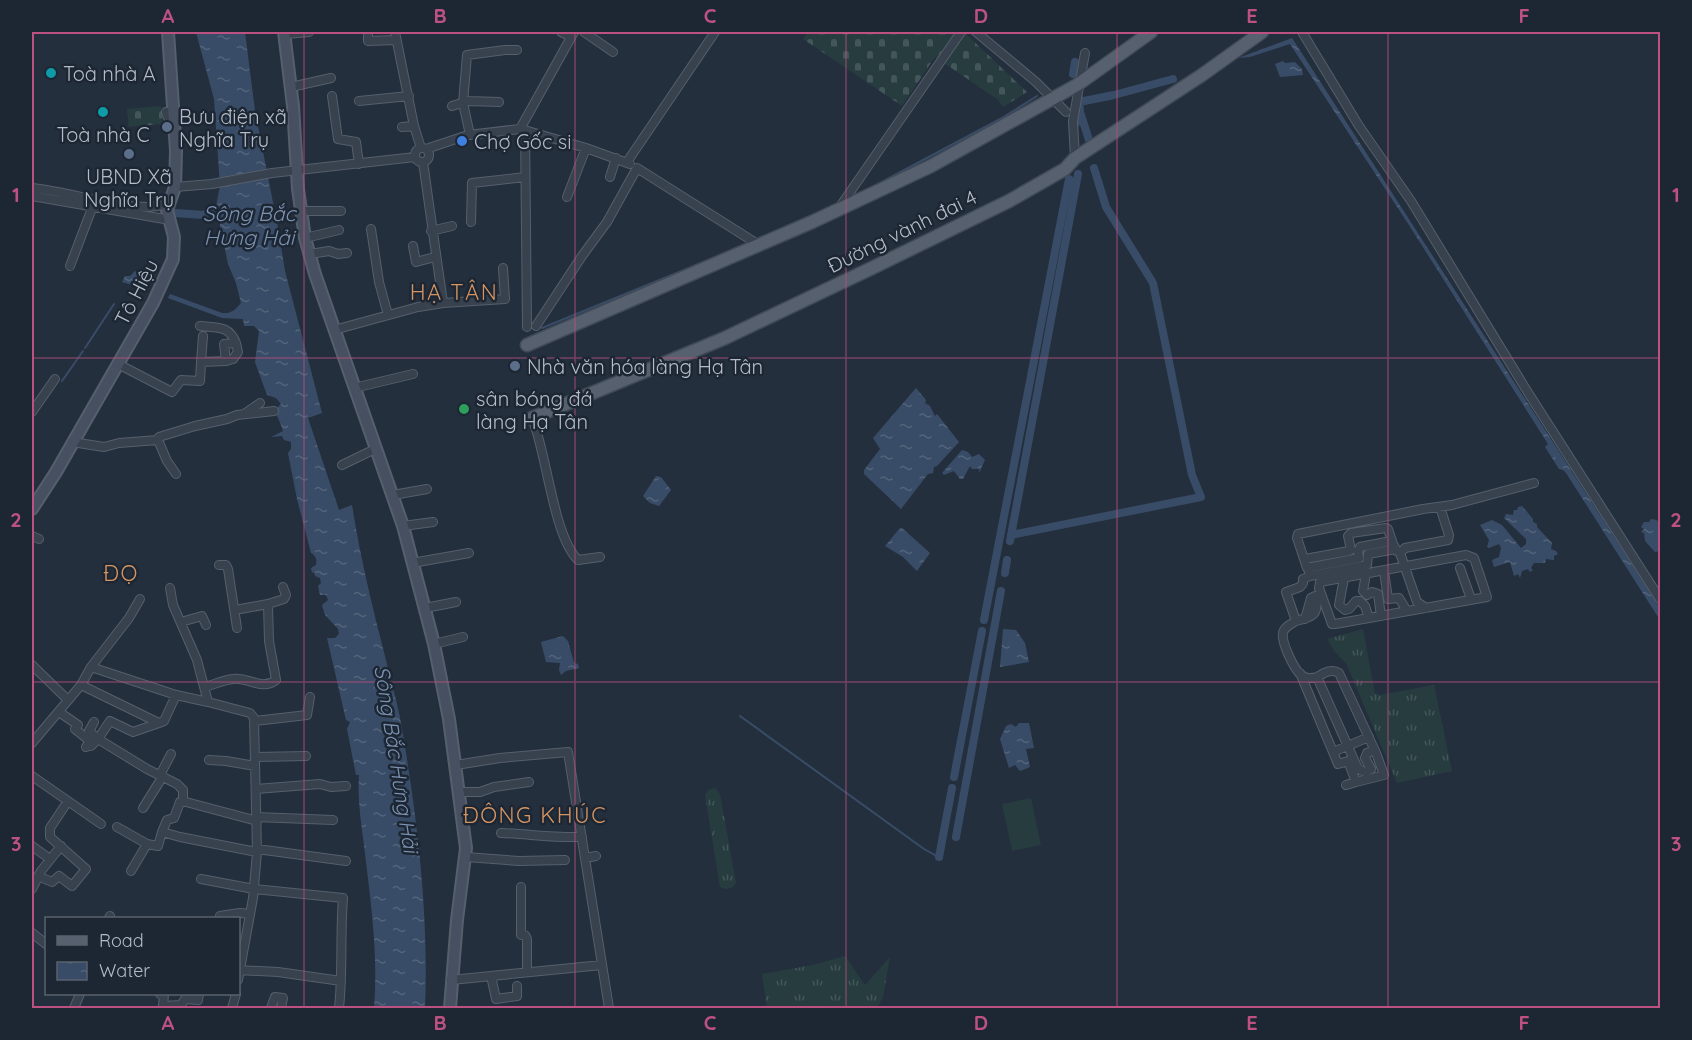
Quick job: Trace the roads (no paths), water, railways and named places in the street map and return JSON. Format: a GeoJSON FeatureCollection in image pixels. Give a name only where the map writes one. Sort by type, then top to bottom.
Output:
{"type":"FeatureCollection","features":[{"type":"Feature","properties":{"kind":"main road"},"geometry":{"type":"LineString","coordinates":[[527,345],[838,211],[931,166],[1079,83],[1151,32]]}},
{"type":"Feature","properties":{"kind":"main road","name":"Đường vành đai 4"},"geometry":{"type":"LineString","coordinates":[[532,418],[725,338],[1009,201],[1065,169],[1075,158],[1202,75],[1262,32]]}},
{"type":"Feature","properties":{"kind":"street","name":"Tô Hiệu"},"geometry":{"type":"LineString","coordinates":[[32,509],[153,303],[169,270],[175,243],[168,215],[168,205],[175,187],[176,151],[168,116],[168,32]]}},
{"type":"Feature","properties":{"kind":"street"},"geometry":{"type":"LineString","coordinates":[[309,32],[284,33],[305,238],[334,330],[403,526],[434,644],[456,765],[466,856],[451,980],[450,1008]]}},
{"type":"Feature","properties":{"kind":"street"},"geometry":{"type":"LineString","coordinates":[[368,32],[368,41],[395,36],[414,126],[429,157],[423,162]]}},
{"type":"Feature","properties":{"kind":"street"},"geometry":{"type":"LineString","coordinates":[[561,32],[573,34],[526,108],[522,129],[532,326],[607,222],[637,168]]}},
{"type":"Feature","properties":{"kind":"street"},"geometry":{"type":"LineString","coordinates":[[584,32],[613,52]]}},
{"type":"Feature","properties":{"kind":"street"},"geometry":{"type":"LineString","coordinates":[[627,162],[715,32]]}},
{"type":"Feature","properties":{"kind":"street"},"geometry":{"type":"LineString","coordinates":[[838,211],[961,32]]}},
{"type":"Feature","properties":{"kind":"street"},"geometry":{"type":"LineString","coordinates":[[976,32],[1070,111]]}},
{"type":"Feature","properties":{"kind":"street"},"geometry":{"type":"LineString","coordinates":[[1302,32],[1359,126],[1411,201],[1527,391],[1660,599]]}},
{"type":"Feature","properties":{"kind":"street"},"geometry":{"type":"LineString","coordinates":[[465,45],[467,55],[463,103],[470,135]]}},
{"type":"Feature","properties":{"kind":"street"},"geometry":{"type":"LineString","coordinates":[[467,55],[517,50]]}},
{"type":"Feature","properties":{"kind":"street"},"geometry":{"type":"LineString","coordinates":[[1075,158],[1070,111],[1076,98],[1085,53]]}},
{"type":"Feature","properties":{"kind":"street"},"geometry":{"type":"LineString","coordinates":[[291,87],[331,78]]}},
{"type":"Feature","properties":{"kind":"street"},"geometry":{"type":"LineString","coordinates":[[332,96],[338,139],[356,142],[359,164]]}},
{"type":"Feature","properties":{"kind":"street"},"geometry":{"type":"LineString","coordinates":[[359,101],[409,96]]}},
{"type":"Feature","properties":{"kind":"street"},"geometry":{"type":"LineString","coordinates":[[452,106],[477,100],[499,102]]}},
{"type":"Feature","properties":{"kind":"street"},"geometry":{"type":"LineString","coordinates":[[402,127],[414,126]]}},
{"type":"Feature","properties":{"kind":"street"},"geometry":{"type":"LineString","coordinates":[[415,157],[416,151],[470,135],[522,129],[627,162],[759,245]]}},
{"type":"Feature","properties":{"kind":"street"},"geometry":{"type":"LineString","coordinates":[[567,197],[586,148]]}},
{"type":"Feature","properties":{"kind":"street"},"geometry":{"type":"LineString","coordinates":[[175,187],[415,157]]}},
{"type":"Feature","properties":{"kind":"street"},"geometry":{"type":"LineString","coordinates":[[415,157],[418,161],[423,162]]}},
{"type":"Feature","properties":{"kind":"street"},"geometry":{"type":"LineString","coordinates":[[610,177],[616,158]]}},
{"type":"Feature","properties":{"kind":"street"},"geometry":{"type":"LineString","coordinates":[[423,162],[443,303]]}},
{"type":"Feature","properties":{"kind":"street"},"geometry":{"type":"LineString","coordinates":[[471,222],[472,183],[525,177]]}},
{"type":"Feature","properties":{"kind":"street"},"geometry":{"type":"LineString","coordinates":[[32,188],[170,220]]}},
{"type":"Feature","properties":{"kind":"street"},"geometry":{"type":"LineString","coordinates":[[32,196],[150,207],[168,205]]}},
{"type":"Feature","properties":{"kind":"street"},"geometry":{"type":"LineString","coordinates":[[70,266],[94,202]]}},
{"type":"Feature","properties":{"kind":"street"},"geometry":{"type":"LineString","coordinates":[[301,212],[341,211]]}},
{"type":"Feature","properties":{"kind":"street"},"geometry":{"type":"LineString","coordinates":[[431,231],[452,226]]}},
{"type":"Feature","properties":{"kind":"street"},"geometry":{"type":"LineString","coordinates":[[371,229],[379,282],[388,315]]}},
{"type":"Feature","properties":{"kind":"street"},"geometry":{"type":"LineString","coordinates":[[305,238],[339,230]]}},
{"type":"Feature","properties":{"kind":"street"},"geometry":{"type":"LineString","coordinates":[[413,246],[416,262],[435,258]]}},
{"type":"Feature","properties":{"kind":"street"},"geometry":{"type":"LineString","coordinates":[[310,254],[329,251],[338,254],[347,253]]}},
{"type":"Feature","properties":{"kind":"street"},"geometry":{"type":"LineString","coordinates":[[334,330],[418,307],[505,299],[502,268]]}},
{"type":"Feature","properties":{"kind":"street"},"geometry":{"type":"LineString","coordinates":[[200,326],[227,329],[236,342],[238,352],[233,359],[226,361],[201,362]]}},
{"type":"Feature","properties":{"kind":"street"},"geometry":{"type":"LineString","coordinates":[[118,364],[172,392],[181,380],[200,381],[203,336]]}},
{"type":"Feature","properties":{"kind":"street"},"geometry":{"type":"LineString","coordinates":[[226,361],[224,344],[236,342]]}},
{"type":"Feature","properties":{"kind":"street"},"geometry":{"type":"LineString","coordinates":[[354,388],[413,374]]}},
{"type":"Feature","properties":{"kind":"street"},"geometry":{"type":"LineString","coordinates":[[32,412],[55,379]]}},
{"type":"Feature","properties":{"kind":"street"},"geometry":{"type":"LineString","coordinates":[[243,414],[260,403]]}},
{"type":"Feature","properties":{"kind":"street"},"geometry":{"type":"LineString","coordinates":[[72,442],[104,447],[119,443],[158,440],[159,437],[186,428],[243,414],[274,411]]}},
{"type":"Feature","properties":{"kind":"street"},"geometry":{"type":"LineString","coordinates":[[532,418],[561,527],[573,556],[578,560],[600,557]]}},
{"type":"Feature","properties":{"kind":"street"},"geometry":{"type":"LineString","coordinates":[[158,440],[167,461],[176,474]]}},
{"type":"Feature","properties":{"kind":"street"},"geometry":{"type":"LineString","coordinates":[[342,465],[375,449]]}},
{"type":"Feature","properties":{"kind":"street"},"geometry":{"type":"LineString","coordinates":[[1296,621],[1287,592],[1300,587],[1307,568],[1297,538],[1298,534],[1440,507],[1534,483]]}},
{"type":"Feature","properties":{"kind":"street"},"geometry":{"type":"LineString","coordinates":[[393,495],[427,489]]}},
{"type":"Feature","properties":{"kind":"street"},"geometry":{"type":"LineString","coordinates":[[1307,568],[1359,558],[1360,547],[1386,542],[1396,549],[1448,540],[1449,535],[1440,507]]}},
{"type":"Feature","properties":{"kind":"street"},"geometry":{"type":"LineString","coordinates":[[403,526],[433,522]]}},
{"type":"Feature","properties":{"kind":"street"},"geometry":{"type":"LineString","coordinates":[[1307,568],[1351,550],[1348,536],[1351,533],[1386,528],[1405,567],[1417,602],[1426,608]]}},
{"type":"Feature","properties":{"kind":"street"},"geometry":{"type":"LineString","coordinates":[[412,563],[469,553]]}},
{"type":"Feature","properties":{"kind":"street"},"geometry":{"type":"LineString","coordinates":[[1466,555],[1472,556],[1487,597],[1332,624],[1318,584],[1405,567],[1466,555]]}},
{"type":"Feature","properties":{"kind":"street"},"geometry":{"type":"LineString","coordinates":[[219,565],[226,565],[228,569],[237,628]]}},
{"type":"Feature","properties":{"kind":"street"},"geometry":{"type":"LineString","coordinates":[[1460,568],[1471,599]]}},
{"type":"Feature","properties":{"kind":"street"},"geometry":{"type":"LineString","coordinates":[[1384,571],[1388,599],[1399,598],[1409,611]]}},
{"type":"Feature","properties":{"kind":"street"},"geometry":{"type":"LineString","coordinates":[[1366,574],[1363,591],[1367,595],[1372,592],[1378,594],[1381,616]]}},
{"type":"Feature","properties":{"kind":"street"},"geometry":{"type":"LineString","coordinates":[[1344,578],[1339,605],[1345,610],[1356,601],[1360,601],[1365,606],[1369,618]]}},
{"type":"Feature","properties":{"kind":"street"},"geometry":{"type":"LineString","coordinates":[[235,610],[284,599],[286,595],[283,586]]}},
{"type":"Feature","properties":{"kind":"street"},"geometry":{"type":"LineString","coordinates":[[170,588],[173,605],[197,660],[207,702]]}},
{"type":"Feature","properties":{"kind":"street"},"geometry":{"type":"LineString","coordinates":[[32,743],[93,671],[140,599]]}},
{"type":"Feature","properties":{"kind":"street"},"geometry":{"type":"LineString","coordinates":[[425,608],[456,602]]}},
{"type":"Feature","properties":{"kind":"street"},"geometry":{"type":"LineString","coordinates":[[1409,611],[1417,602]]}},
{"type":"Feature","properties":{"kind":"street"},"geometry":{"type":"LineString","coordinates":[[204,687],[233,679],[248,681],[256,685],[275,682],[269,641],[268,604]]}},
{"type":"Feature","properties":{"kind":"street"},"geometry":{"type":"LineString","coordinates":[[181,622],[202,616],[206,625]]}},
{"type":"Feature","properties":{"kind":"street"},"geometry":{"type":"LineString","coordinates":[[1305,619],[1296,621],[1285,628],[1282,639],[1300,674],[1338,764],[1348,761],[1356,782]]}},
{"type":"Feature","properties":{"kind":"street"},"geometry":{"type":"LineString","coordinates":[[434,644],[464,637]]}},
{"type":"Feature","properties":{"kind":"street"},"geometry":{"type":"LineString","coordinates":[[32,665],[68,700]]}},
{"type":"Feature","properties":{"kind":"street"},"geometry":{"type":"LineString","coordinates":[[93,671],[250,713],[255,722],[257,850],[254,889],[240,965]]}},
{"type":"Feature","properties":{"kind":"street"},"geometry":{"type":"LineString","coordinates":[[1300,674],[1311,678],[1328,671],[1335,671],[1339,674],[1376,753],[1384,775],[1346,785]]}},
{"type":"Feature","properties":{"kind":"street"},"geometry":{"type":"LineString","coordinates":[[1317,677],[1358,769],[1365,772],[1371,769],[1365,758],[1367,753],[1376,753]]}},
{"type":"Feature","properties":{"kind":"street"},"geometry":{"type":"LineString","coordinates":[[81,684],[159,723]]}},
{"type":"Feature","properties":{"kind":"street"},"geometry":{"type":"LineString","coordinates":[[59,712],[78,725],[75,729],[90,741],[88,746],[98,739],[110,721],[133,732],[164,722],[177,694]]}},
{"type":"Feature","properties":{"kind":"street"},"geometry":{"type":"LineString","coordinates":[[255,722],[307,715],[310,697]]}},
{"type":"Feature","properties":{"kind":"street"},"geometry":{"type":"LineString","coordinates":[[94,722],[89,731],[98,739],[183,790],[183,802]]}},
{"type":"Feature","properties":{"kind":"street"},"geometry":{"type":"LineString","coordinates":[[1333,752],[1369,737]]}},
{"type":"Feature","properties":{"kind":"street"},"geometry":{"type":"LineString","coordinates":[[456,765],[500,758],[568,752],[609,1008]]}},
{"type":"Feature","properties":{"kind":"street"},"geometry":{"type":"LineString","coordinates":[[143,808],[171,754]]}},
{"type":"Feature","properties":{"kind":"street"},"geometry":{"type":"LineString","coordinates":[[256,757],[306,756]]}},
{"type":"Feature","properties":{"kind":"street"},"geometry":{"type":"LineString","coordinates":[[209,760],[255,766]]}},
{"type":"Feature","properties":{"kind":"street"},"geometry":{"type":"LineString","coordinates":[[32,776],[101,824]]}},
{"type":"Feature","properties":{"kind":"street"},"geometry":{"type":"LineString","coordinates":[[459,792],[480,792],[494,787],[529,782]]}},
{"type":"Feature","properties":{"kind":"street"},"geometry":{"type":"LineString","coordinates":[[256,789],[320,784],[331,787],[346,786]]}},
{"type":"Feature","properties":{"kind":"street"},"geometry":{"type":"LineString","coordinates":[[38,876],[52,882],[59,876],[72,886],[86,868],[50,837],[50,828],[68,801]]}},
{"type":"Feature","properties":{"kind":"street"},"geometry":{"type":"LineString","coordinates":[[117,827],[147,844],[158,846],[166,820],[174,818],[180,802],[257,819],[333,820]]}},
{"type":"Feature","properties":{"kind":"street"},"geometry":{"type":"LineString","coordinates":[[162,832],[257,850],[346,861]]}},
{"type":"Feature","properties":{"kind":"street"},"geometry":{"type":"LineString","coordinates":[[501,834],[582,837]]}},
{"type":"Feature","properties":{"kind":"street"},"geometry":{"type":"LineString","coordinates":[[131,871],[147,844]]}},
{"type":"Feature","properties":{"kind":"street"},"geometry":{"type":"LineString","coordinates":[[32,846],[50,859]]}},
{"type":"Feature","properties":{"kind":"street"},"geometry":{"type":"LineString","coordinates":[[32,889],[38,876],[61,846]]}},
{"type":"Feature","properties":{"kind":"street"},"geometry":{"type":"LineString","coordinates":[[466,856],[519,861],[565,860]]}},
{"type":"Feature","properties":{"kind":"street"},"geometry":{"type":"LineString","coordinates":[[585,858],[596,856]]}},
{"type":"Feature","properties":{"kind":"street"},"geometry":{"type":"LineString","coordinates":[[201,879],[254,889],[343,898],[339,1008]]}},
{"type":"Feature","properties":{"kind":"street"},"geometry":{"type":"LineString","coordinates":[[521,887],[521,935],[525,935],[527,939],[527,972]]}},
{"type":"Feature","properties":{"kind":"street"},"geometry":{"type":"LineString","coordinates":[[220,916],[250,914]]}},
{"type":"Feature","properties":{"kind":"street"},"geometry":{"type":"LineString","coordinates":[[32,933],[45,943]]}},
{"type":"Feature","properties":{"kind":"street"},"geometry":{"type":"LineString","coordinates":[[451,980],[602,965]]}},
{"type":"Feature","properties":{"kind":"street"},"geometry":{"type":"LineString","coordinates":[[240,970],[278,972],[341,981]]}},
{"type":"Feature","properties":{"kind":"street"},"geometry":{"type":"LineString","coordinates":[[491,976],[496,999],[517,996],[517,986]]}},
{"type":"Feature","properties":{"kind":"street"},"geometry":{"type":"LineString","coordinates":[[162,1007],[181,1005],[185,999],[198,1000],[199,995]]}},
{"type":"Feature","properties":{"kind":"street"},"geometry":{"type":"LineString","coordinates":[[271,1008],[276,997],[283,998],[281,1008]]}},
{"type":"Feature","properties":{"kind":"water","name":"Sông Bắc Hưng Hải"},"geometry":{"type":"Polygon","coordinates":[[[196,32],[245,32],[255,111],[285,271],[322,413],[308,418],[339,510],[352,505],[367,581],[401,723],[420,865],[425,936],[425,1008],[374,1008],[374,935],[360,808],[359,775],[356,775],[347,729],[350,722],[346,720],[327,638],[335,638],[339,634],[338,629],[325,615],[322,605],[328,600],[326,595],[320,595],[318,586],[321,583],[320,578],[315,576],[314,572],[312,573],[311,568],[316,565],[316,559],[311,553],[297,499],[288,453],[291,449],[291,442],[284,440],[282,436],[271,437],[283,431],[277,413],[281,404],[276,398],[267,395],[255,362],[259,331],[254,326],[244,326],[243,319],[222,318],[168,298],[170,294],[222,313],[233,311],[241,303],[228,264],[216,206],[220,186],[214,99],[196,32]]]}},
{"type":"Feature","properties":{"kind":"water"},"geometry":{"type":"Polygon","coordinates":[[[1292,38],[1660,608],[1660,620],[1566,473],[1559,469],[1545,447],[1548,444],[1407,222],[1290,44],[1250,57],[1238,58],[1292,38]]]}},
{"type":"Feature","properties":{"kind":"water"},"geometry":{"type":"Polygon","coordinates":[[[1283,61],[1285,63],[1295,62],[1302,69],[1303,75],[1280,77],[1275,64],[1283,61]]]}},
{"type":"Feature","properties":{"kind":"water"},"geometry":{"type":"Polygon","coordinates":[[[135,271],[149,279],[149,288],[122,282],[125,276],[130,276],[135,271]]]}},
{"type":"Feature","properties":{"kind":"water"},"geometry":{"type":"Polygon","coordinates":[[[916,388],[935,416],[937,414],[959,442],[934,467],[933,473],[928,474],[901,509],[864,474],[864,470],[880,449],[873,438],[916,388]]]}},
{"type":"Feature","properties":{"kind":"water"},"geometry":{"type":"Polygon","coordinates":[[[962,450],[968,452],[972,457],[979,454],[985,460],[979,473],[979,469],[972,469],[970,466],[963,479],[960,479],[954,471],[944,475],[942,473],[962,450]]]}},
{"type":"Feature","properties":{"kind":"water"},"geometry":{"type":"Polygon","coordinates":[[[656,476],[661,477],[671,490],[659,506],[650,503],[643,496],[656,476]]]}},
{"type":"Feature","properties":{"kind":"water"},"geometry":{"type":"Polygon","coordinates":[[[1522,506],[1552,543],[1551,549],[1558,554],[1554,556],[1554,560],[1546,559],[1545,563],[1534,563],[1531,568],[1533,570],[1522,571],[1520,578],[1518,574],[1514,576],[1510,562],[1494,567],[1492,560],[1499,557],[1501,548],[1499,544],[1487,547],[1489,540],[1480,525],[1492,520],[1502,525],[1521,548],[1526,544],[1526,539],[1504,518],[1506,514],[1513,515],[1514,510],[1522,506]]]}},
{"type":"Feature","properties":{"kind":"water"},"geometry":{"type":"Polygon","coordinates":[[[1651,519],[1657,520],[1660,527],[1660,551],[1655,552],[1645,541],[1644,533],[1641,532],[1644,529],[1641,527],[1644,522],[1649,522],[1651,519]]]}},
{"type":"Feature","properties":{"kind":"water"},"geometry":{"type":"Polygon","coordinates":[[[900,528],[930,553],[917,571],[903,557],[885,546],[900,528]]]}},
{"type":"Feature","properties":{"kind":"water"},"geometry":{"type":"Polygon","coordinates":[[[1003,629],[1016,630],[1025,643],[1029,662],[1000,667],[1003,629]]]}},
{"type":"Feature","properties":{"kind":"water"},"geometry":{"type":"Polygon","coordinates":[[[563,636],[568,641],[574,663],[578,664],[579,668],[566,671],[561,675],[560,663],[546,662],[541,642],[563,636]]]}},
{"type":"Feature","properties":{"kind":"water"},"geometry":{"type":"Polygon","coordinates":[[[1019,723],[1029,723],[1034,748],[1026,749],[1030,767],[1020,771],[1015,765],[1009,768],[1000,739],[1006,726],[1011,724],[1016,727],[1019,723]]]}},
{"type":"Feature","properties":{"kind":"waterway"},"geometry":{"type":"LineString","coordinates":[[1073,74],[1075,62]]}},
{"type":"Feature","properties":{"kind":"waterway"},"geometry":{"type":"LineString","coordinates":[[1079,102],[1173,79]]}},
{"type":"Feature","properties":{"kind":"waterway"},"geometry":{"type":"LineString","coordinates":[[878,184],[1002,118],[1037,96]]}},
{"type":"Feature","properties":{"kind":"waterway"},"geometry":{"type":"LineString","coordinates":[[1076,123],[1080,112],[1079,98]]}},
{"type":"Feature","properties":{"kind":"waterway"},"geometry":{"type":"LineString","coordinates":[[1080,112],[1090,143]]}},
{"type":"Feature","properties":{"kind":"waterway"},"geometry":{"type":"LineString","coordinates":[[1011,535],[1201,497],[1192,475],[1153,283],[1106,207],[1094,168]]}},
{"type":"Feature","properties":{"kind":"waterway"},"geometry":{"type":"LineString","coordinates":[[1010,541],[1078,174]]}},
{"type":"Feature","properties":{"kind":"waterway"},"geometry":{"type":"LineString","coordinates":[[984,620],[1069,179]]}},
{"type":"Feature","properties":{"kind":"waterway"},"geometry":{"type":"LineString","coordinates":[[175,213],[204,215],[210,210],[225,209]]}},
{"type":"Feature","properties":{"kind":"waterway"},"geometry":{"type":"LineString","coordinates":[[542,328],[706,261]]}},
{"type":"Feature","properties":{"kind":"waterway"},"geometry":{"type":"LineString","coordinates":[[85,348],[114,304]]}},
{"type":"Feature","properties":{"kind":"waterway"},"geometry":{"type":"LineString","coordinates":[[62,381],[83,351]]}},
{"type":"Feature","properties":{"kind":"waterway"},"geometry":{"type":"LineString","coordinates":[[1005,573],[1007,560]]}},
{"type":"Feature","properties":{"kind":"waterway"},"geometry":{"type":"LineString","coordinates":[[956,837],[1001,591]]}},
{"type":"Feature","properties":{"kind":"waterway"},"geometry":{"type":"LineString","coordinates":[[954,777],[982,631]]}},
{"type":"Feature","properties":{"kind":"waterway"},"geometry":{"type":"LineString","coordinates":[[740,716],[924,849],[942,859]]}},
{"type":"Feature","properties":{"kind":"waterway"},"geometry":{"type":"LineString","coordinates":[[939,857],[952,788]]}},
{"type":"Feature","properties":{"kind":"place","name":"Toà nhà A"},"geometry":{"type":"Point","coordinates":[51,73]}},
{"type":"Feature","properties":{"kind":"place","name":"Toà nhà C"},"geometry":{"type":"Point","coordinates":[103,112]}},
{"type":"Feature","properties":{"kind":"place","name":"Bưu điện xã Nghĩa Trụ"},"geometry":{"type":"Point","coordinates":[167,127]}},
{"type":"Feature","properties":{"kind":"place","name":"Chợ Gốc si"},"geometry":{"type":"Point","coordinates":[462,141]}},
{"type":"Feature","properties":{"kind":"place","name":"UBND Xã Nghĩa Trụ"},"geometry":{"type":"Point","coordinates":[129,154]}},
{"type":"Feature","properties":{"kind":"place","name":"Nhà văn hóa làng Hạ Tân"},"geometry":{"type":"Point","coordinates":[515,366]}},
{"type":"Feature","properties":{"kind":"place","name":"sân bóng đá làng Hạ Tân"},"geometry":{"type":"Point","coordinates":[464,409]}},
{"type":"Feature","properties":{"kind":"district","name":"HẠ TÂN"},"geometry":{"type":"Point","coordinates":[454,292]}},
{"type":"Feature","properties":{"kind":"district","name":"ĐỌ"},"geometry":{"type":"Point","coordinates":[121,573]}},
{"type":"Feature","properties":{"kind":"district","name":"ĐÔNG KHÚC"},"geometry":{"type":"Point","coordinates":[535,815]}}]}
